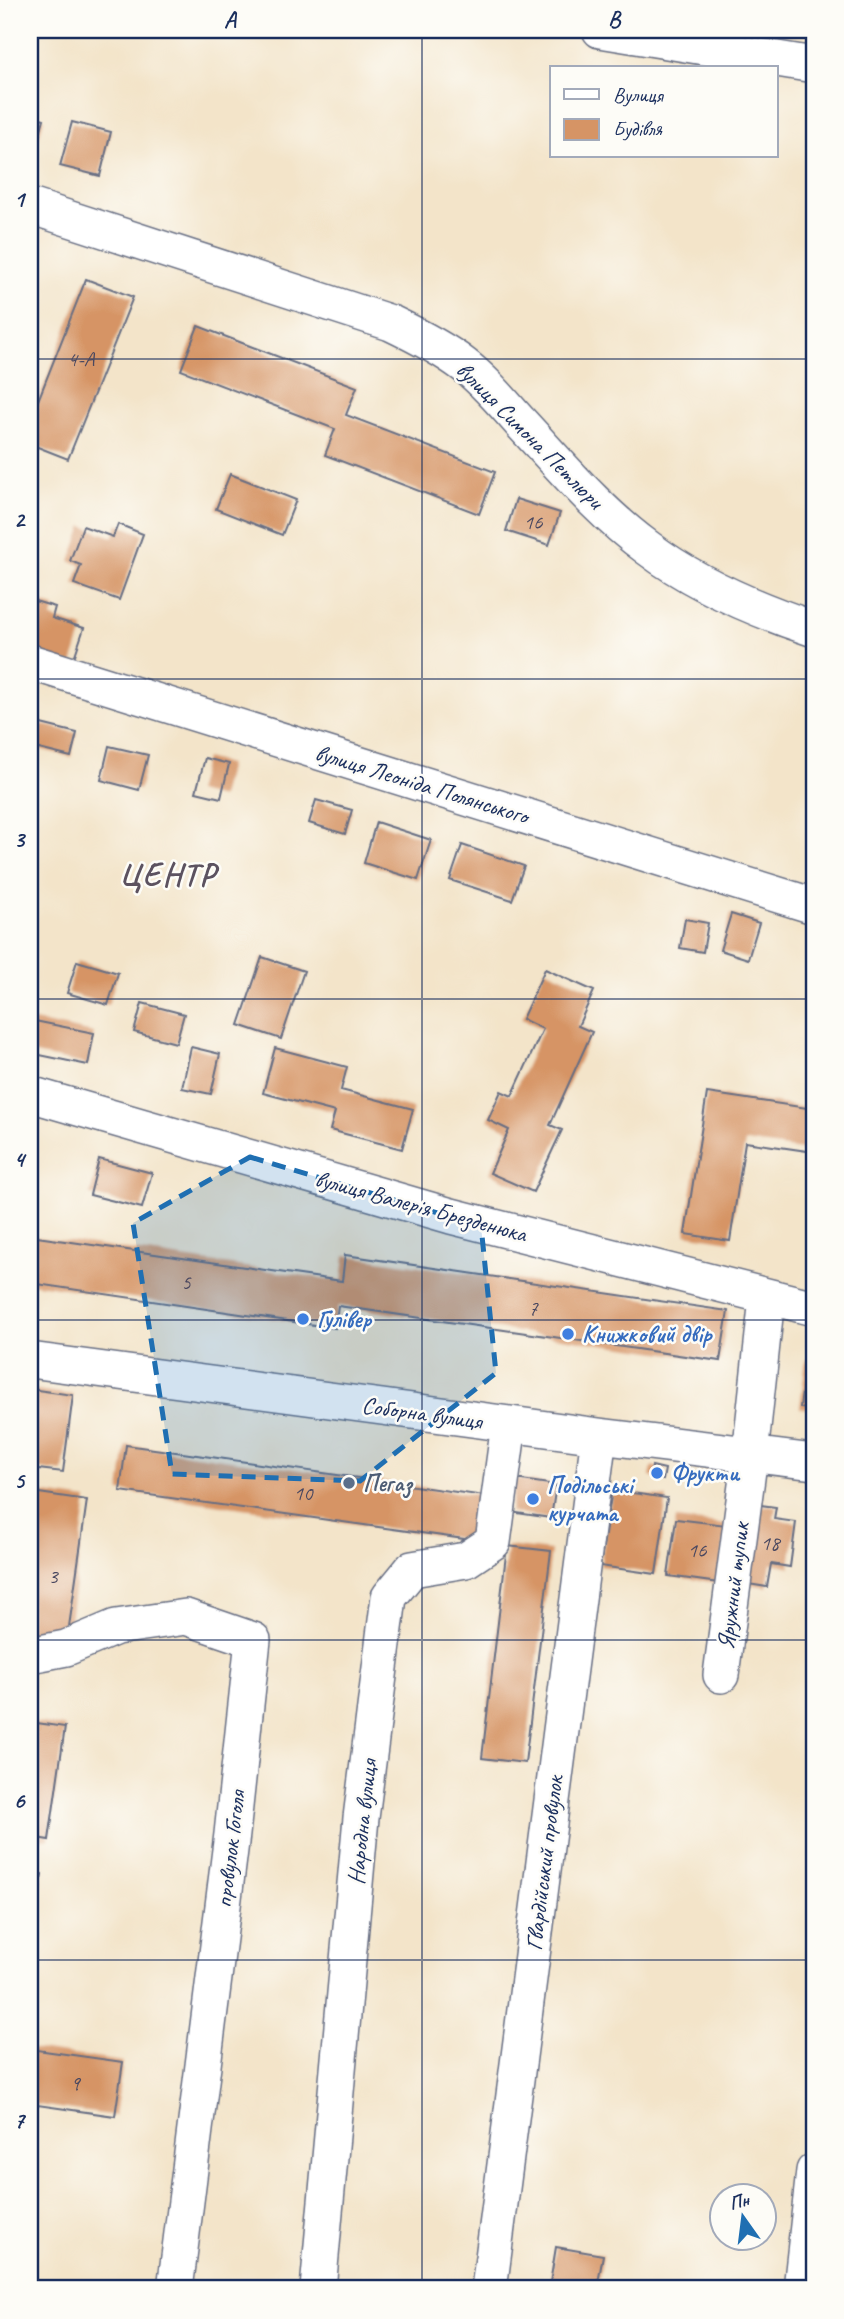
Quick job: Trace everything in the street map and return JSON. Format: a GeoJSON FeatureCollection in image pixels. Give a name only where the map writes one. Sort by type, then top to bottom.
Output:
{"type":"FeatureCollection","features":[{"type":"Feature","properties":{"kind":"street"},"geometry":{"type":"LineString","coordinates":[[600,30],[814,65]]}},
{"type":"Feature","properties":{"kind":"street","name":"вулиця Симона Петлюри"},"geometry":{"type":"LineString","coordinates":[[30,206],[391,323],[415,335],[464,364],[482,380],[569,475],[647,548],[677,569],[717,590],[814,629]]}},
{"type":"Feature","properties":{"kind":"street","name":"вулиця Леоніда Полянського"},"geometry":{"type":"LineString","coordinates":[[30,662],[814,906]]}},
{"type":"Feature","properties":{"kind":"street","name":"вулиця Валерія Брезденюка"},"geometry":{"type":"LineString","coordinates":[[30,1094],[451,1216],[814,1308]]}},
{"type":"Feature","properties":{"kind":"street","name":"Яружний тупик"},"geometry":{"type":"LineString","coordinates":[[721,1675],[750,1455],[767,1298]]}},
{"type":"Feature","properties":{"kind":"street","name":"Соборна вулиця"},"geometry":{"type":"LineString","coordinates":[[30,1360],[814,1462]]}},
{"type":"Feature","properties":{"kind":"street","name":"Народна вулиця"},"geometry":{"type":"LineString","coordinates":[[318,2289],[361,1818],[389,1597],[412,1569],[466,1560],[493,1542],[509,1424]]}},
{"type":"Feature","properties":{"kind":"street","name":"Гвардійський провулок"},"geometry":{"type":"LineString","coordinates":[[489,2289],[599,1436]]}},
{"type":"Feature","properties":{"kind":"street","name":"провулок Гоголя"},"geometry":{"type":"LineString","coordinates":[[30,1655],[66,1648],[116,1627],[186,1617],[253,1640],[232,1834],[175,2289]]}},
{"type":"Feature","properties":{"kind":"street"},"geometry":{"type":"LineString","coordinates":[[801,2289],[814,2171]]}},
{"type":"Feature","properties":{"kind":"highlighted area"},"geometry":{"type":"Polygon","coordinates":[[[250,1157],[481,1226],[496,1373],[360,1481],[172,1474],[133,1223],[250,1157]]]}},
{"type":"Feature","properties":{"kind":"building"},"geometry":{"type":"Polygon","coordinates":[[[30,115],[44,119],[33,157],[30,156],[30,115]]]}},
{"type":"Feature","properties":{"kind":"building"},"geometry":{"type":"Polygon","coordinates":[[[72,122],[111,132],[100,176],[60,166],[72,122]]]}},
{"type":"Feature","properties":{"kind":"building"},"geometry":{"type":"Polygon","coordinates":[[[86,279],[133,297],[68,459],[30,444],[30,421],[86,279]]]}},
{"type":"Feature","properties":{"kind":"building"},"geometry":{"type":"Polygon","coordinates":[[[198,326],[357,387],[346,415],[495,472],[479,514],[325,455],[335,429],[181,370],[198,326]]]}},
{"type":"Feature","properties":{"kind":"building"},"geometry":{"type":"Polygon","coordinates":[[[230,474],[296,500],[282,535],[216,509],[230,474]]]}},
{"type":"Feature","properties":{"kind":"building"},"geometry":{"type":"Polygon","coordinates":[[[516,499],[560,513],[549,545],[506,531],[516,499]]]}},
{"type":"Feature","properties":{"kind":"building"},"geometry":{"type":"Polygon","coordinates":[[[118,524],[143,534],[119,600],[74,584],[81,565],[70,561],[83,526],[113,537],[118,524]]]}},
{"type":"Feature","properties":{"kind":"building"},"geometry":{"type":"Polygon","coordinates":[[[35,601],[55,607],[52,618],[84,628],[72,664],[30,651],[30,619],[35,601]]]}},
{"type":"Feature","properties":{"kind":"building"},"geometry":{"type":"Polygon","coordinates":[[[37,723],[77,733],[71,757],[31,747],[37,723]]]}},
{"type":"Feature","properties":{"kind":"building"},"geometry":{"type":"Polygon","coordinates":[[[109,746],[148,755],[139,790],[101,780],[109,746]]]}},
{"type":"Feature","properties":{"kind":"building"},"geometry":{"type":"Polygon","coordinates":[[[205,758],[229,764],[221,798],[196,792],[205,758]]]}},
{"type":"Feature","properties":{"kind":"building"},"geometry":{"type":"Polygon","coordinates":[[[316,800],[352,810],[345,834],[309,823],[316,800]]]}},
{"type":"Feature","properties":{"kind":"building"},"geometry":{"type":"Polygon","coordinates":[[[376,822],[431,840],[418,880],[364,863],[376,822]]]}},
{"type":"Feature","properties":{"kind":"building"},"geometry":{"type":"Polygon","coordinates":[[[462,845],[524,866],[512,900],[450,880],[462,845]]]}},
{"type":"Feature","properties":{"kind":"building"},"geometry":{"type":"Polygon","coordinates":[[[731,914],[759,923],[748,959],[720,950],[731,914]]]}},
{"type":"Feature","properties":{"kind":"building"},"geometry":{"type":"Polygon","coordinates":[[[685,919],[708,923],[703,952],[680,948],[685,919]]]}},
{"type":"Feature","properties":{"kind":"building"},"geometry":{"type":"Polygon","coordinates":[[[262,957],[304,971],[281,1039],[239,1025],[262,957]]]}},
{"type":"Feature","properties":{"kind":"building"},"geometry":{"type":"Polygon","coordinates":[[[77,961],[118,973],[108,1005],[67,993],[77,961]]]}},
{"type":"Feature","properties":{"kind":"building"},"geometry":{"type":"Polygon","coordinates":[[[545,969],[594,991],[578,1026],[592,1032],[550,1125],[562,1130],[533,1192],[490,1173],[509,1130],[488,1120],[501,1091],[512,1096],[543,1029],[522,1019],[545,969]]]}},
{"type":"Feature","properties":{"kind":"building"},"geometry":{"type":"Polygon","coordinates":[[[142,1003],[184,1014],[176,1043],[134,1032],[142,1003]]]}},
{"type":"Feature","properties":{"kind":"building"},"geometry":{"type":"Polygon","coordinates":[[[30,1020],[94,1033],[88,1065],[30,1053],[30,1020]]]}},
{"type":"Feature","properties":{"kind":"building"},"geometry":{"type":"Polygon","coordinates":[[[191,1047],[220,1054],[211,1094],[182,1088],[191,1047]]]}},
{"type":"Feature","properties":{"kind":"building"},"geometry":{"type":"Polygon","coordinates":[[[275,1048],[347,1067],[341,1090],[413,1109],[402,1149],[330,1130],[335,1112],[263,1093],[275,1048]]]}},
{"type":"Feature","properties":{"kind":"building"},"geometry":{"type":"Polygon","coordinates":[[[707,1093],[814,1109],[814,1152],[745,1142],[730,1241],[685,1234],[707,1093]]]}},
{"type":"Feature","properties":{"kind":"building"},"geometry":{"type":"Polygon","coordinates":[[[99,1159],[152,1173],[142,1208],[90,1195],[99,1159]]]}},
{"type":"Feature","properties":{"kind":"building"},"geometry":{"type":"Polygon","coordinates":[[[30,1236],[342,1281],[345,1255],[728,1311],[720,1361],[338,1306],[335,1328],[30,1283],[30,1236]]]}},
{"type":"Feature","properties":{"kind":"building"},"geometry":{"type":"Polygon","coordinates":[[[806,1359],[814,1360],[814,1410],[800,1408],[806,1359]]]}},
{"type":"Feature","properties":{"kind":"building"},"geometry":{"type":"Polygon","coordinates":[[[30,1389],[73,1395],[63,1472],[30,1468],[30,1389]]]}},
{"type":"Feature","properties":{"kind":"building"},"geometry":{"type":"Polygon","coordinates":[[[126,1445],[485,1496],[479,1541],[120,1491],[126,1445]]]}},
{"type":"Feature","properties":{"kind":"building","name":"Фрукти"},"geometry":{"type":"Polygon","coordinates":[[[652,1466],[665,1469],[663,1480],[650,1477],[652,1466]]]}},
{"type":"Feature","properties":{"kind":"building","name":"Подільські курчата"},"geometry":{"type":"Polygon","coordinates":[[[515,1479],[556,1485],[551,1518],[510,1512],[515,1479]]]}},
{"type":"Feature","properties":{"kind":"building"},"geometry":{"type":"Polygon","coordinates":[[[612,1490],[667,1498],[656,1574],[600,1566],[612,1490]]]}},
{"type":"Feature","properties":{"kind":"building"},"geometry":{"type":"Polygon","coordinates":[[[32,1492],[87,1500],[66,1648],[30,1643],[32,1492]]]}},
{"type":"Feature","properties":{"kind":"building"},"geometry":{"type":"Polygon","coordinates":[[[753,1504],[776,1507],[774,1519],[796,1522],[790,1567],[771,1564],[767,1587],[742,1583],[753,1504]]]}},
{"type":"Feature","properties":{"kind":"building"},"geometry":{"type":"Polygon","coordinates":[[[676,1519],[727,1525],[719,1583],[668,1576],[676,1519]]]}},
{"type":"Feature","properties":{"kind":"building"},"geometry":{"type":"Polygon","coordinates":[[[507,1546],[551,1551],[525,1763],[482,1758],[507,1546]]]}},
{"type":"Feature","properties":{"kind":"building"},"geometry":{"type":"Polygon","coordinates":[[[30,1722],[65,1727],[49,1840],[30,1837],[30,1722]]]}},
{"type":"Feature","properties":{"kind":"building"},"geometry":{"type":"Polygon","coordinates":[[[30,1872],[42,1874],[31,1953],[30,1953],[30,1872]]]}},
{"type":"Feature","properties":{"kind":"building"},"geometry":{"type":"Polygon","coordinates":[[[30,2049],[123,2062],[115,2116],[30,2104],[30,2049]]]}},
{"type":"Feature","properties":{"kind":"building"},"geometry":{"type":"Polygon","coordinates":[[[556,2247],[603,2255],[597,2289],[549,2289],[556,2247]]]}},
{"type":"Feature","properties":{"kind":"place","name":"Гулівер"},"geometry":{"type":"Point","coordinates":[303,1319]}},
{"type":"Feature","properties":{"kind":"place","name":"Книжковий двір"},"geometry":{"type":"Point","coordinates":[568,1334]}},
{"type":"Feature","properties":{"kind":"place","name":"Фрукти"},"geometry":{"type":"Point","coordinates":[657,1473]}},
{"type":"Feature","properties":{"kind":"place","name":"Пегаз"},"geometry":{"type":"Point","coordinates":[349,1483]}},
{"type":"Feature","properties":{"kind":"place","name":"Подільські курчата"},"geometry":{"type":"Point","coordinates":[533,1499]}},
{"type":"Feature","properties":{"kind":"district","name":"ЦЕНТР"},"geometry":{"type":"Point","coordinates":[168,874]}}]}
